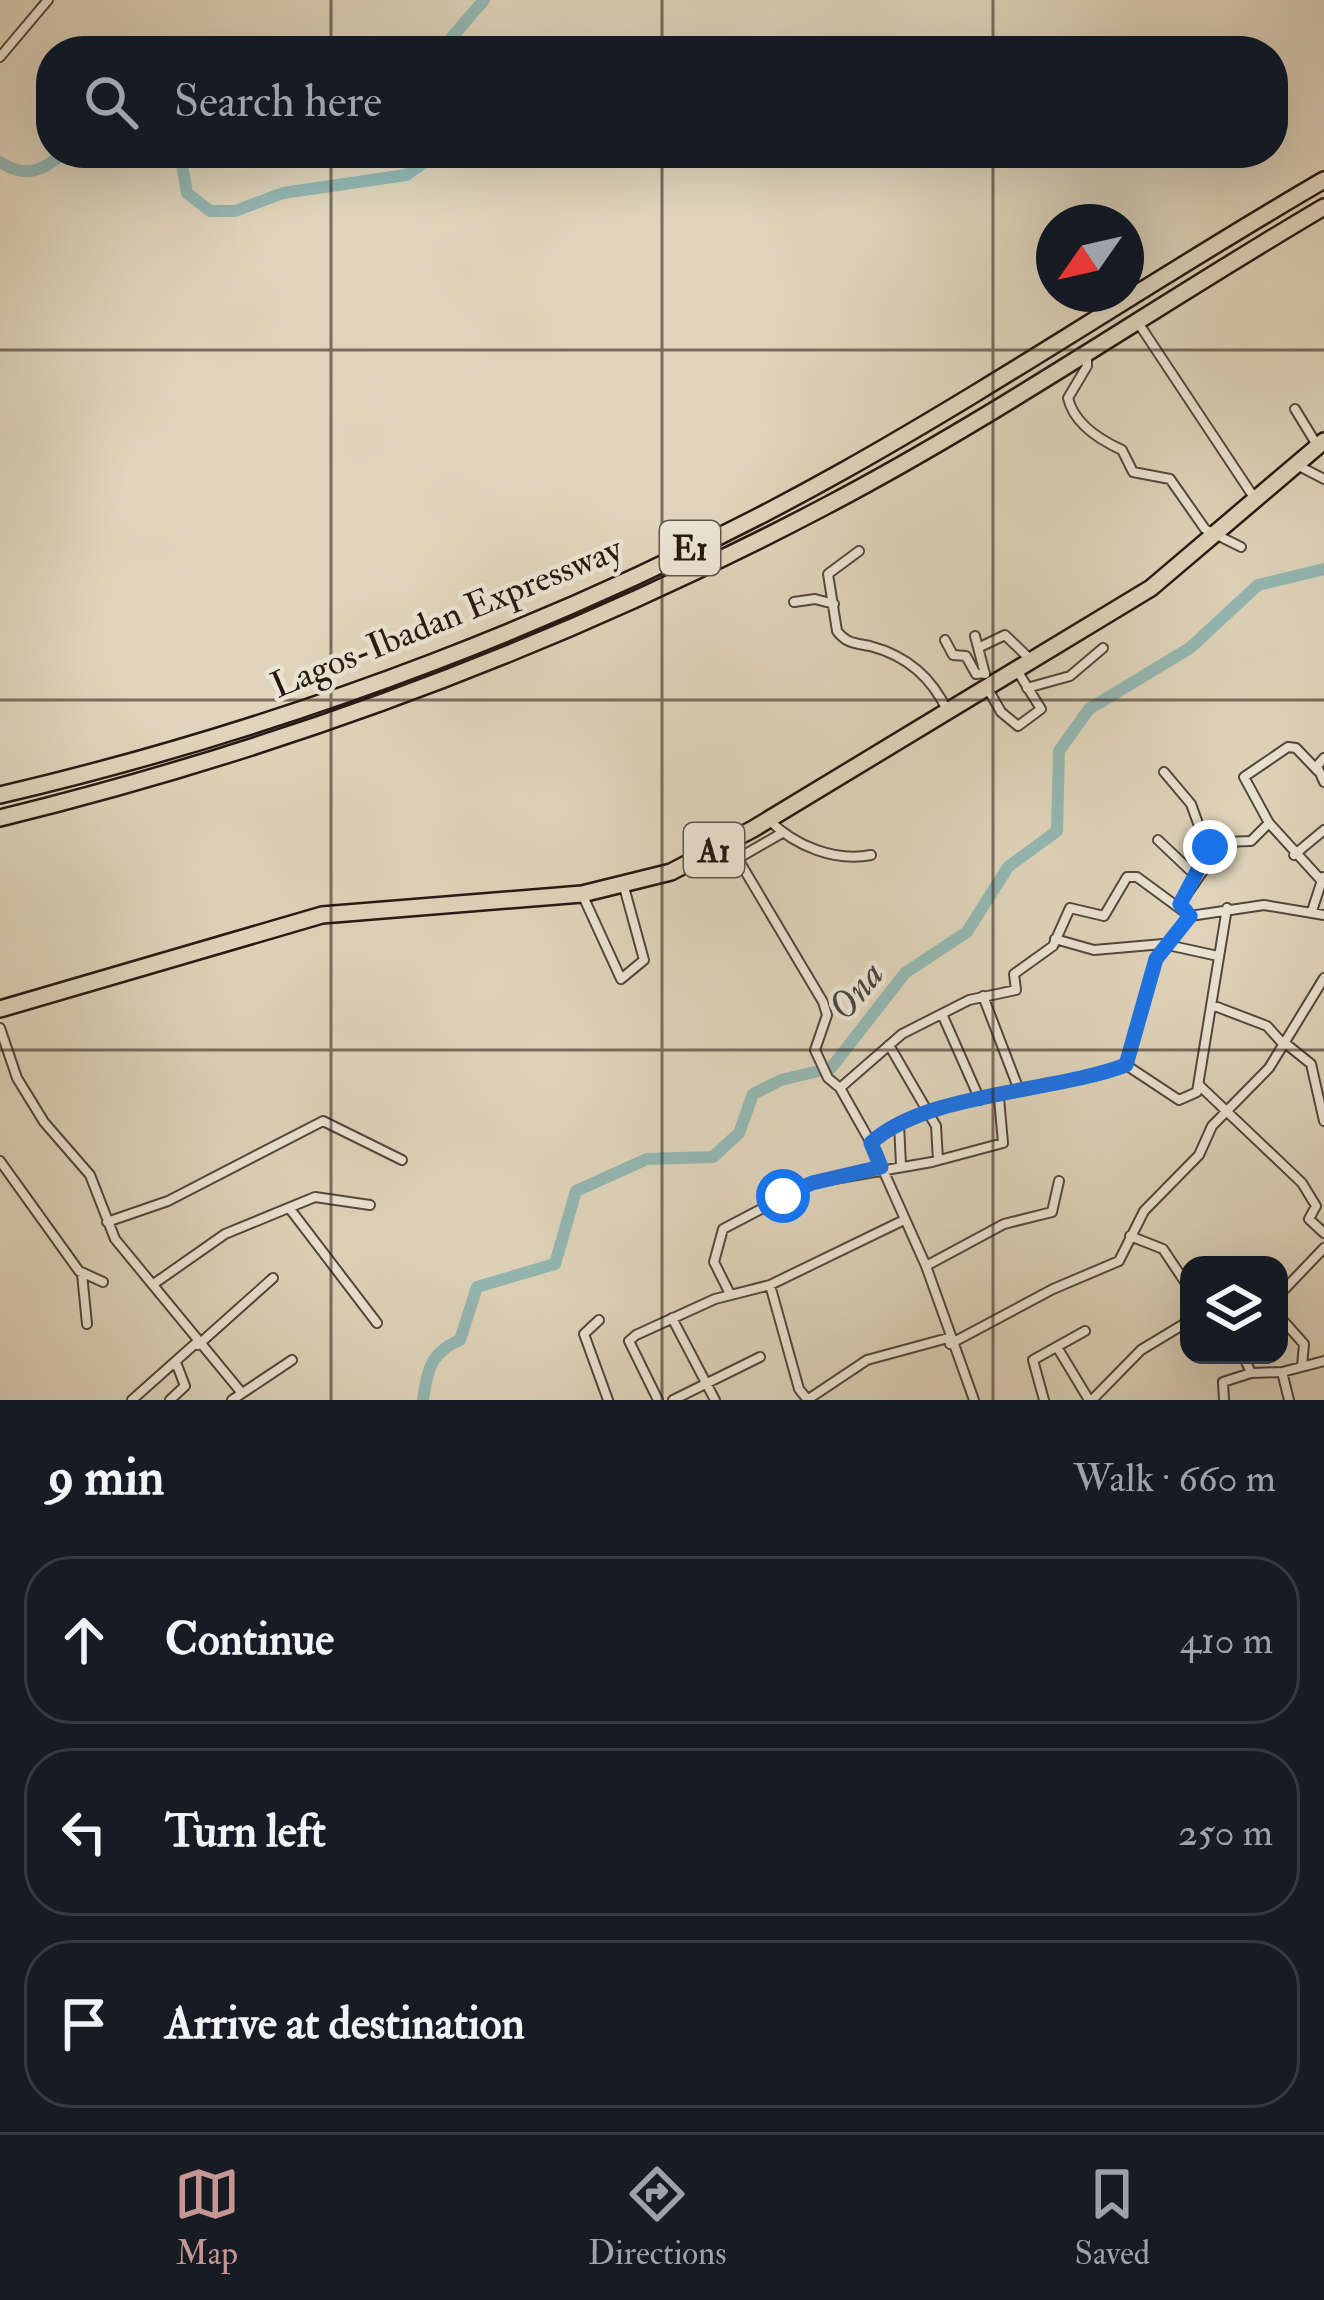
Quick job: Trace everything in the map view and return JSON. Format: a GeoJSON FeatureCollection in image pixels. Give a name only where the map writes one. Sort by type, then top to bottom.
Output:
{"type":"FeatureCollection","features":[{"type":"Feature","properties":{"kind":"highway","name":"Lagos-Ibadan Expressway"},"geometry":{"type":"LineString","coordinates":[[0,795],[160,752],[346,692],[632,575],[843,471],[1324,180]]}},
{"type":"Feature","properties":{"kind":"highway","name":"Lagos-Ibadan Expressway"},"geometry":{"type":"LineString","coordinates":[[0,818],[195,766],[506,655],[827,506],[1324,207]]}},
{"type":"Feature","properties":{"kind":"highway","name":"A1"},"geometry":{"type":"LineString","coordinates":[[0,1009],[322,915],[624,887],[729,843],[1150,588],[1321,444]]}},
{"type":"Feature","properties":{"kind":"street"},"geometry":{"type":"LineString","coordinates":[[0,57],[48,0]]}},
{"type":"Feature","properties":{"kind":"street"},"geometry":{"type":"LineString","coordinates":[[1136,320],[1256,500]]}},
{"type":"Feature","properties":{"kind":"street"},"geometry":{"type":"LineString","coordinates":[[1087,350],[1087,366],[1068,398],[1081,423],[1095,430],[1106,445],[1122,450],[1132,472],[1170,479],[1215,537],[1240,547]]}},
{"type":"Feature","properties":{"kind":"street"},"geometry":{"type":"LineString","coordinates":[[1295,409],[1321,444]]}},
{"type":"Feature","properties":{"kind":"street"},"geometry":{"type":"LineString","coordinates":[[1296,465],[1324,479]]}},
{"type":"Feature","properties":{"kind":"street"},"geometry":{"type":"LineString","coordinates":[[860,551],[830,568],[842,639],[897,657],[923,673],[948,712]]}},
{"type":"Feature","properties":{"kind":"street"},"geometry":{"type":"LineString","coordinates":[[794,602],[814,599],[834,604]]}},
{"type":"Feature","properties":{"kind":"street"},"geometry":{"type":"LineString","coordinates":[[980,647],[1006,635],[1033,661]]}},
{"type":"Feature","properties":{"kind":"street"},"geometry":{"type":"LineString","coordinates":[[975,636],[1001,712],[1018,726],[1041,709],[1017,670]]}},
{"type":"Feature","properties":{"kind":"street"},"geometry":{"type":"LineString","coordinates":[[945,640],[953,656],[966,656],[976,674],[989,682]]}},
{"type":"Feature","properties":{"kind":"street"},"geometry":{"type":"LineString","coordinates":[[1028,688],[1070,676],[1103,647]]}},
{"type":"Feature","properties":{"kind":"street"},"geometry":{"type":"LineString","coordinates":[[1312,911],[1322,877],[1294,855],[1269,823],[1244,777],[1288,747],[1296,748],[1324,782]]}},
{"type":"Feature","properties":{"kind":"street"},"geometry":{"type":"LineString","coordinates":[[1318,771],[1324,758]]}},
{"type":"Feature","properties":{"kind":"street"},"geometry":{"type":"LineString","coordinates":[[1164,772],[1192,804],[1209,856]]}},
{"type":"Feature","properties":{"kind":"street"},"geometry":{"type":"LineString","coordinates":[[768,820],[782,833],[835,857],[871,855]]}},
{"type":"Feature","properties":{"kind":"street"},"geometry":{"type":"LineString","coordinates":[[1180,904],[1195,875],[1223,842],[1251,841],[1269,823]]}},
{"type":"Feature","properties":{"kind":"street"},"geometry":{"type":"LineString","coordinates":[[1294,855],[1324,830]]}},
{"type":"Feature","properties":{"kind":"street"},"geometry":{"type":"LineString","coordinates":[[737,859],[782,833]]}},
{"type":"Feature","properties":{"kind":"street"},"geometry":{"type":"LineString","coordinates":[[1158,840],[1195,875]]}},
{"type":"Feature","properties":{"kind":"street"},"geometry":{"type":"LineString","coordinates":[[729,843],[824,1002],[827,1016],[814,1050],[871,1143],[926,1266],[949,1341],[974,1400]]}},
{"type":"Feature","properties":{"kind":"street"},"geometry":{"type":"LineString","coordinates":[[840,1088],[890,1045],[941,1013],[983,995],[1016,990],[1013,974],[1039,960],[1070,908],[1104,916],[1131,875],[1180,904],[1190,916]]}},
{"type":"Feature","properties":{"kind":"street"},"geometry":{"type":"LineString","coordinates":[[582,894],[621,979],[644,960],[624,887]]}},
{"type":"Feature","properties":{"kind":"street"},"geometry":{"type":"LineString","coordinates":[[1126,1065],[1163,944],[1190,916],[1264,905],[1324,915]]}},
{"type":"Feature","properties":{"kind":"street"},"geometry":{"type":"LineString","coordinates":[[871,1143],[898,1124],[928,1113],[1126,1065],[1179,1100],[1189,1100],[1199,1085],[1228,908]]}},
{"type":"Feature","properties":{"kind":"street"},"geometry":{"type":"LineString","coordinates":[[1055,939],[1094,950],[1163,944],[1218,956]]}},
{"type":"Feature","properties":{"kind":"street"},"geometry":{"type":"LineString","coordinates":[[770,1285],[799,1389],[807,1400],[867,1360],[949,1341],[1053,1289],[1111,1268],[1144,1211],[1199,1155],[1212,1126],[1284,1044],[1324,978]]}},
{"type":"Feature","properties":{"kind":"street"},"geometry":{"type":"LineString","coordinates":[[983,995],[1019,1090]]}},
{"type":"Feature","properties":{"kind":"street"},"geometry":{"type":"LineString","coordinates":[[1212,1005],[1267,1027],[1311,1064],[1324,1121]]}},
{"type":"Feature","properties":{"kind":"street"},"geometry":{"type":"LineString","coordinates":[[941,1013],[980,1100]]}},
{"type":"Feature","properties":{"kind":"street"},"geometry":{"type":"LineString","coordinates":[[0,1028],[16,1078],[44,1123],[90,1175],[107,1222],[197,1344],[241,1392]]}},
{"type":"Feature","properties":{"kind":"street"},"geometry":{"type":"LineString","coordinates":[[890,1045],[936,1126],[938,1160]]}},
{"type":"Feature","properties":{"kind":"street"},"geometry":{"type":"LineString","coordinates":[[1199,1085],[1302,1183],[1320,1205],[1309,1219],[1324,1233]]}},
{"type":"Feature","properties":{"kind":"street"},"geometry":{"type":"LineString","coordinates":[[730,1294],[714,1262],[723,1229],[776,1205],[790,1190],[1003,1143],[999,1098]]}},
{"type":"Feature","properties":{"kind":"street"},"geometry":{"type":"LineString","coordinates":[[107,1222],[168,1201],[323,1121],[402,1160]]}},
{"type":"Feature","properties":{"kind":"street"},"geometry":{"type":"LineString","coordinates":[[898,1124],[901,1165]]}},
{"type":"Feature","properties":{"kind":"street"},"geometry":{"type":"LineString","coordinates":[[0,1161],[82,1274],[87,1324]]}},
{"type":"Feature","properties":{"kind":"street"},"geometry":{"type":"LineString","coordinates":[[926,1266],[1004,1224],[1052,1212],[1059,1181]]}},
{"type":"Feature","properties":{"kind":"street"},"geometry":{"type":"LineString","coordinates":[[155,1283],[225,1234],[315,1197],[370,1204]]}},
{"type":"Feature","properties":{"kind":"street"},"geometry":{"type":"LineString","coordinates":[[290,1210],[377,1323]]}},
{"type":"Feature","properties":{"kind":"street"},"geometry":{"type":"LineString","coordinates":[[658,1400],[629,1341],[730,1294],[770,1285],[904,1220]]}},
{"type":"Feature","properties":{"kind":"street"},"geometry":{"type":"LineString","coordinates":[[1130,1236],[1163,1250],[1180,1275]]}},
{"type":"Feature","properties":{"kind":"street"},"geometry":{"type":"LineString","coordinates":[[1288,1286],[1324,1249]]}},
{"type":"Feature","properties":{"kind":"street"},"geometry":{"type":"LineString","coordinates":[[82,1274],[103,1282]]}},
{"type":"Feature","properties":{"kind":"street"},"geometry":{"type":"LineString","coordinates":[[132,1400],[273,1278]]}},
{"type":"Feature","properties":{"kind":"street"},"geometry":{"type":"LineString","coordinates":[[672,1318],[715,1400]]}},
{"type":"Feature","properties":{"kind":"street"},"geometry":{"type":"LineString","coordinates":[[598,1320],[584,1334],[608,1400]]}},
{"type":"Feature","properties":{"kind":"street"},"geometry":{"type":"LineString","coordinates":[[1057,1347],[1090,1400],[1141,1350],[1180,1326]]}},
{"type":"Feature","properties":{"kind":"street"},"geometry":{"type":"LineString","coordinates":[[1288,1326],[1304,1344],[1301,1368]]}},
{"type":"Feature","properties":{"kind":"street"},"geometry":{"type":"LineString","coordinates":[[1041,1399],[1033,1360],[1085,1331]]}},
{"type":"Feature","properties":{"kind":"street"},"geometry":{"type":"LineString","coordinates":[[673,1400],[760,1357]]}},
{"type":"Feature","properties":{"kind":"street"},"geometry":{"type":"LineString","coordinates":[[232,1400],[241,1392],[251,1392],[292,1360]]}},
{"type":"Feature","properties":{"kind":"street"},"geometry":{"type":"LineString","coordinates":[[1224,1400],[1223,1382],[1251,1372],[1282,1372],[1324,1361]]}},
{"type":"Feature","properties":{"kind":"street"},"geometry":{"type":"LineString","coordinates":[[1247,1364],[1251,1372]]}},
{"type":"Feature","properties":{"kind":"street"},"geometry":{"type":"LineString","coordinates":[[170,1400],[185,1386],[176,1365]]}},
{"type":"Feature","properties":{"kind":"street"},"geometry":{"type":"LineString","coordinates":[[1282,1372],[1289,1400]]}},
{"type":"Feature","properties":{"kind":"street"},"geometry":{"type":"LineString","coordinates":[[148,1390],[157,1400]]}},
{"type":"Feature","properties":{"kind":"waterway"},"geometry":{"type":"LineString","coordinates":[[453,36],[484,0]]}},
{"type":"Feature","properties":{"kind":"waterway"},"geometry":{"type":"LineString","coordinates":[[0,162],[17,170],[40,168]]}},
{"type":"Feature","properties":{"kind":"waterway"},"geometry":{"type":"LineString","coordinates":[[183,168],[187,193],[210,211],[235,211],[283,193],[406,175],[416,168]]}},
{"type":"Feature","properties":{"kind":"waterway","name":"Ona"},"geometry":{"type":"LineString","coordinates":[[423,1400],[432,1363],[460,1340],[477,1287],[555,1264],[576,1191],[647,1159],[713,1157],[739,1133],[753,1094],[781,1080],[831,1068],[905,973],[967,932],[1008,867],[1057,831],[1059,751],[1089,709],[1190,648],[1258,585],[1324,569]]}},
{"type":"Feature","properties":{"kind":"route"},"geometry":{"type":"LineString","coordinates":[[783,1196],[812,1183],[881,1167],[871,1143],[885,1129],[928,1113],[1126,1065],[1134,1054],[1156,959],[1163,944],[1190,916],[1180,904],[1210,847]]}}]}
